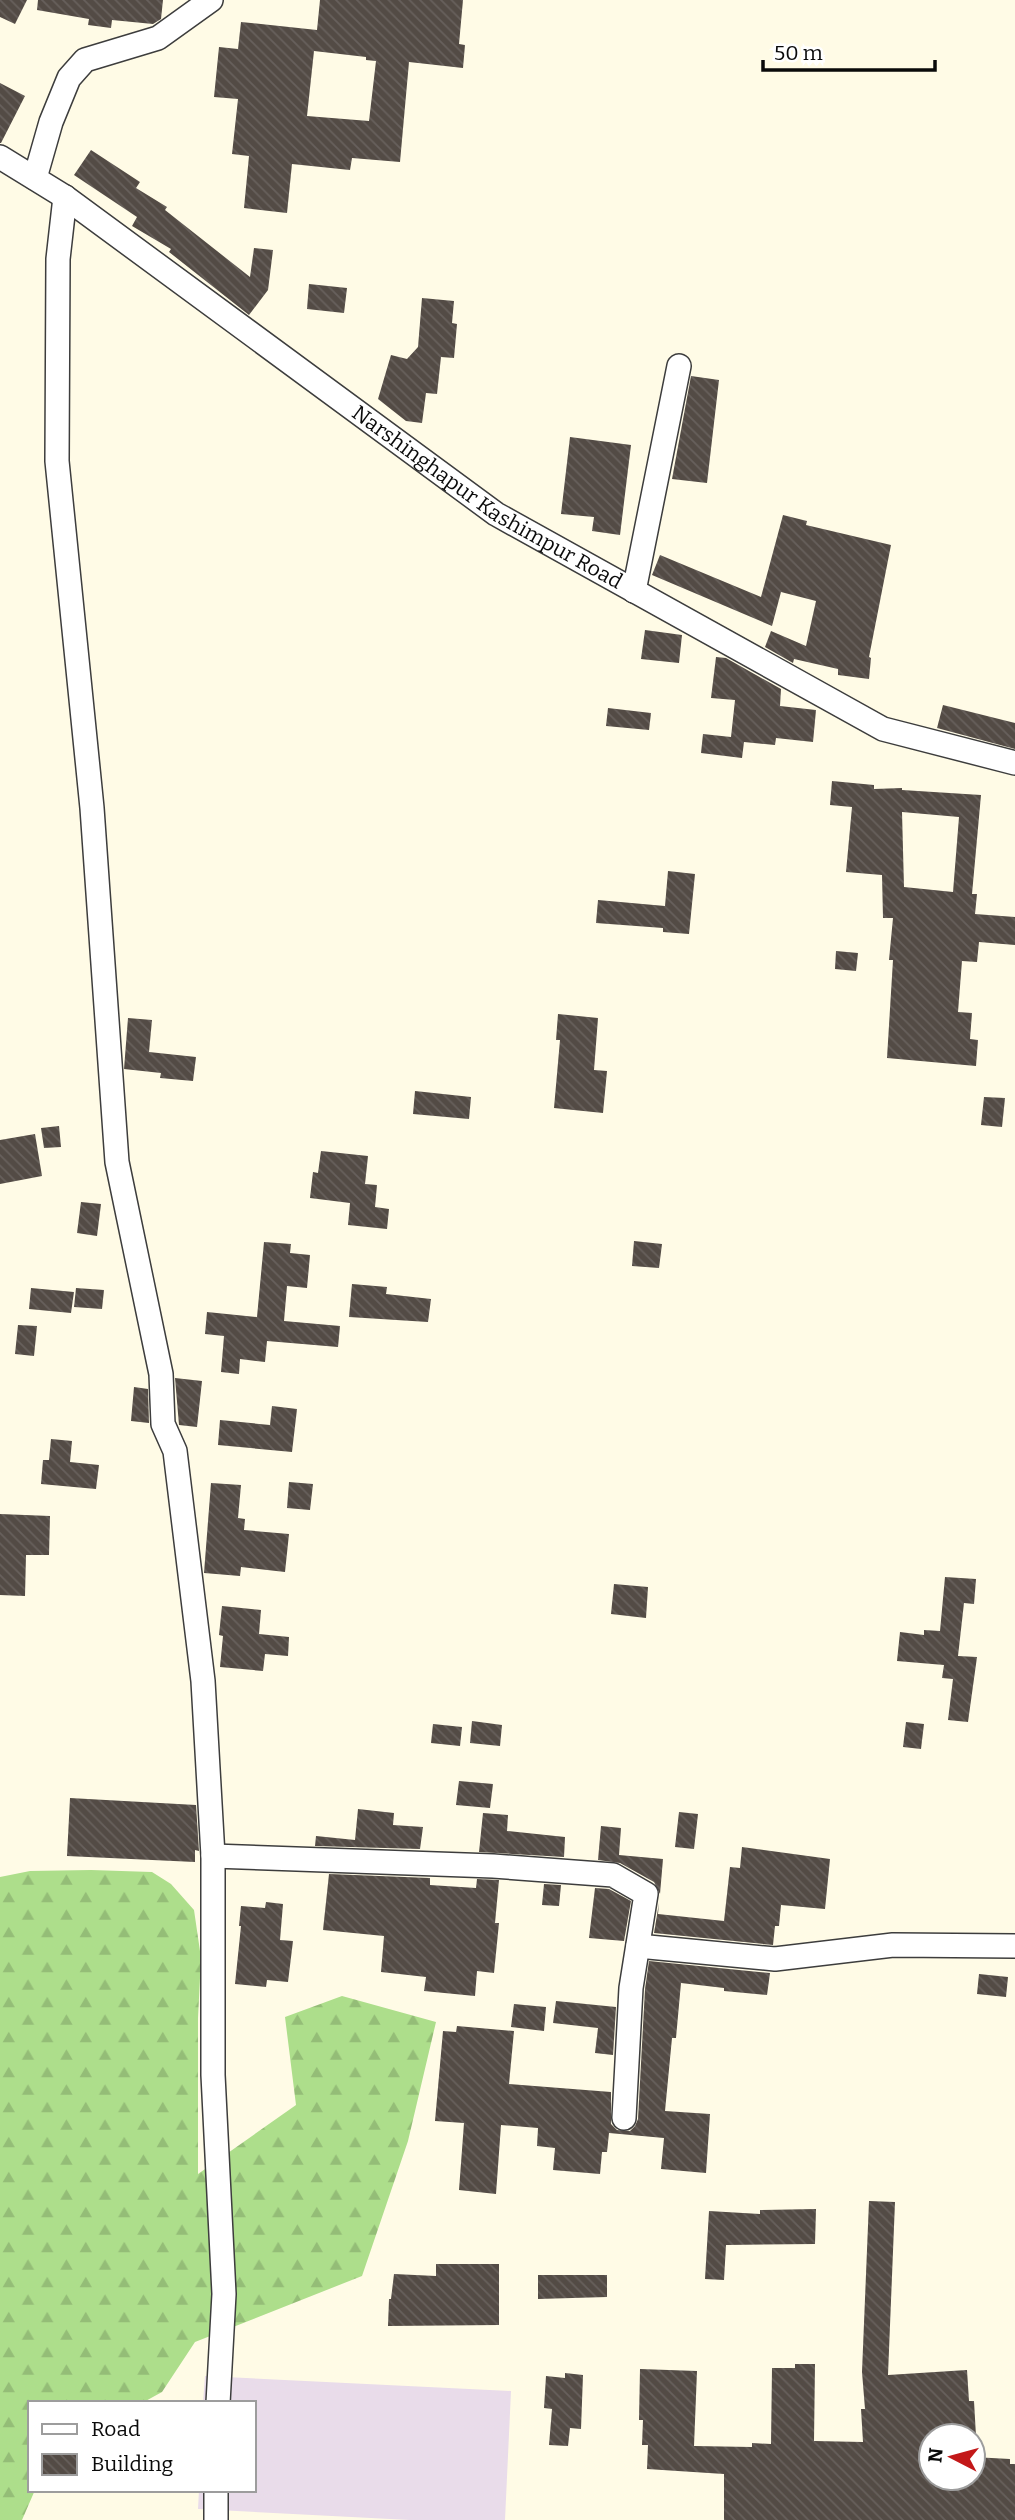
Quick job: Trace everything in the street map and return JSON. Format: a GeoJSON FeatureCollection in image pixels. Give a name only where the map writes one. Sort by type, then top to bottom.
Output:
{"type":"FeatureCollection","features":[{"type":"Feature","properties":{"kind":"street"},"geometry":{"type":"LineString","coordinates":[[35,178],[51,122],[69,78],[85,60],[158,37],[211,0]]}},
{"type":"Feature","properties":{"kind":"street","name":"Narshinghapur Kashimpur Road"},"geometry":{"type":"LineString","coordinates":[[0,157],[65,197],[496,514],[883,729],[1015,763]]}},
{"type":"Feature","properties":{"kind":"street"},"geometry":{"type":"LineString","coordinates":[[65,197],[58,259],[57,461],[92,808],[117,1162],[161,1374],[163,1424],[176,1451],[203,1681],[212,1856],[213,2075],[224,2294],[218,2401]]}},
{"type":"Feature","properties":{"kind":"street"},"geometry":{"type":"LineString","coordinates":[[634,591],[680,366]]}},
{"type":"Feature","properties":{"kind":"street"},"geometry":{"type":"LineString","coordinates":[[212,1856],[493,1866],[613,1875],[646,1894],[631,1987],[624,2118]]}},
{"type":"Feature","properties":{"kind":"street"},"geometry":{"type":"LineString","coordinates":[[638,1946],[775,1959],[893,1945],[1015,1947]]}},
{"type":"Feature","properties":{"kind":"street"},"geometry":{"type":"LineString","coordinates":[[216,2492],[216,2520]]}},
{"type":"Feature","properties":{"kind":"shaded area"},"geometry":{"type":"Polygon","coordinates":[[[205,2376],[511,2391],[505,2520],[410,2520],[198,2509],[199,2492],[256,2492],[256,2401],[203,2401],[205,2376]]]}},
{"type":"Feature","properties":{"kind":"green space"},"geometry":{"type":"Polygon","coordinates":[[[30,1871],[152,1872],[171,1884],[194,1910],[201,1958],[198,2018],[198,2174],[296,2105],[285,2017],[342,1996],[436,2022],[408,2141],[362,2276],[195,2342],[162,2392],[146,2401],[28,2401],[28,2492],[34,2492],[22,2520],[0,2520],[0,1877],[30,1871]]]}},
{"type":"Feature","properties":{"kind":"building"},"geometry":{"type":"Polygon","coordinates":[[[0,0],[27,0],[15,24],[0,17],[0,0]]]}},
{"type":"Feature","properties":{"kind":"building"},"geometry":{"type":"Polygon","coordinates":[[[38,0],[163,0],[161,19],[153,24],[112,20],[111,28],[88,25],[89,19],[37,10],[38,0]]]}},
{"type":"Feature","properties":{"kind":"building"},"geometry":{"type":"Polygon","coordinates":[[[320,0],[463,0],[459,44],[465,45],[463,68],[409,62],[400,162],[352,158],[350,170],[292,164],[287,213],[244,208],[249,156],[232,154],[238,99],[214,97],[219,47],[238,49],[241,22],[317,30],[320,0]],[[314,51],[307,116],[369,121],[376,61],[366,60],[366,57],[314,51]]]}},
{"type":"Feature","properties":{"kind":"building"},"geometry":{"type":"Polygon","coordinates":[[[0,83],[25,96],[1,143],[0,143],[0,83]]]}},
{"type":"Feature","properties":{"kind":"building"},"geometry":{"type":"Polygon","coordinates":[[[91,150],[140,182],[136,188],[167,207],[165,210],[250,277],[254,248],[273,250],[268,290],[249,315],[169,252],[171,249],[132,226],[137,217],[74,175],[91,150]]]}},
{"type":"Feature","properties":{"kind":"building"},"geometry":{"type":"Polygon","coordinates":[[[309,284],[347,288],[344,313],[307,309],[309,284]]]}},
{"type":"Feature","properties":{"kind":"building"},"geometry":{"type":"Polygon","coordinates":[[[422,298],[454,301],[452,323],[457,324],[454,358],[441,357],[437,394],[426,393],[422,423],[406,421],[378,399],[391,355],[407,359],[418,347],[422,298]]]}},
{"type":"Feature","properties":{"kind":"building"},"geometry":{"type":"Polygon","coordinates":[[[691,376],[719,380],[707,483],[672,479],[691,376]]]}},
{"type":"Feature","properties":{"kind":"building"},"geometry":{"type":"Polygon","coordinates":[[[570,437],[631,445],[620,535],[592,531],[594,517],[561,514],[570,437]]]}},
{"type":"Feature","properties":{"kind":"building"},"geometry":{"type":"Polygon","coordinates":[[[783,515],[807,521],[806,525],[891,545],[869,657],[869,679],[838,675],[838,669],[794,659],[793,663],[765,647],[771,631],[806,646],[816,601],[781,592],[772,626],[652,575],[660,555],[761,597],[783,515]]]}},
{"type":"Feature","properties":{"kind":"building"},"geometry":{"type":"Polygon","coordinates":[[[645,630],[682,635],[679,663],[641,659],[645,630]]]}},
{"type":"Feature","properties":{"kind":"building"},"geometry":{"type":"Polygon","coordinates":[[[716,657],[726,658],[781,689],[780,706],[816,710],[813,742],[776,738],[775,745],[744,742],[742,758],[701,753],[703,734],[731,737],[735,700],[711,698],[716,657]]]}},
{"type":"Feature","properties":{"kind":"building"},"geometry":{"type":"Polygon","coordinates":[[[943,705],[1015,723],[1015,749],[937,728],[943,705]]]}},
{"type":"Feature","properties":{"kind":"building"},"geometry":{"type":"Polygon","coordinates":[[[608,708],[651,713],[649,730],[606,726],[608,708]]]}},
{"type":"Feature","properties":{"kind":"building"},"geometry":{"type":"Polygon","coordinates":[[[832,781],[874,785],[874,789],[902,788],[981,795],[972,894],[977,894],[975,914],[1015,917],[1015,945],[979,942],[977,962],[962,961],[958,1012],[972,1013],[970,1039],[978,1040],[976,1066],[887,1058],[893,960],[889,960],[893,918],[883,918],[882,875],[846,872],[852,807],[830,805],[832,781]],[[902,812],[904,887],[953,892],[959,817],[902,812]]]}},
{"type":"Feature","properties":{"kind":"building"},"geometry":{"type":"Polygon","coordinates":[[[668,871],[695,874],[689,934],[663,932],[663,928],[596,923],[598,900],[665,906],[668,871]]]}},
{"type":"Feature","properties":{"kind":"building"},"geometry":{"type":"Polygon","coordinates":[[[836,951],[858,953],[856,971],[835,969],[836,951]]]}},
{"type":"Feature","properties":{"kind":"building"},"geometry":{"type":"Polygon","coordinates":[[[558,1014],[598,1018],[594,1070],[607,1071],[603,1113],[554,1108],[560,1040],[556,1040],[558,1014]]]}},
{"type":"Feature","properties":{"kind":"building"},"geometry":{"type":"Polygon","coordinates":[[[128,1018],[152,1020],[149,1052],[196,1057],[193,1081],[160,1078],[161,1073],[124,1069],[128,1018]]]}},
{"type":"Feature","properties":{"kind":"building"},"geometry":{"type":"Polygon","coordinates":[[[415,1091],[471,1097],[469,1119],[413,1114],[415,1091]]]}},
{"type":"Feature","properties":{"kind":"building"},"geometry":{"type":"Polygon","coordinates":[[[984,1097],[1005,1098],[1002,1127],[981,1125],[984,1097]]]}},
{"type":"Feature","properties":{"kind":"building"},"geometry":{"type":"Polygon","coordinates":[[[59,1126],[61,1147],[44,1148],[41,1128],[59,1126]]]}},
{"type":"Feature","properties":{"kind":"building"},"geometry":{"type":"Polygon","coordinates":[[[35,1134],[42,1176],[0,1184],[0,1140],[35,1134]]]}},
{"type":"Feature","properties":{"kind":"building"},"geometry":{"type":"Polygon","coordinates":[[[321,1151],[368,1156],[365,1184],[377,1185],[375,1207],[389,1209],[387,1229],[348,1225],[350,1203],[310,1198],[313,1172],[318,1173],[321,1151]]]}},
{"type":"Feature","properties":{"kind":"building"},"geometry":{"type":"Polygon","coordinates":[[[81,1202],[101,1204],[97,1236],[77,1233],[81,1202]]]}},
{"type":"Feature","properties":{"kind":"building"},"geometry":{"type":"Polygon","coordinates":[[[634,1241],[662,1244],[659,1268],[632,1266],[634,1241]]]}},
{"type":"Feature","properties":{"kind":"building"},"geometry":{"type":"Polygon","coordinates":[[[264,1242],[291,1244],[290,1253],[310,1255],[307,1288],[287,1286],[284,1321],[340,1326],[338,1347],[267,1341],[265,1362],[240,1359],[239,1374],[221,1372],[224,1336],[205,1334],[207,1312],[257,1317],[264,1242]]]}},
{"type":"Feature","properties":{"kind":"building"},"geometry":{"type":"Polygon","coordinates":[[[352,1284],[387,1287],[386,1294],[431,1299],[428,1322],[349,1317],[352,1284]]]}},
{"type":"Feature","properties":{"kind":"building"},"geometry":{"type":"Polygon","coordinates":[[[31,1288],[74,1292],[71,1313],[29,1309],[31,1288]]]}},
{"type":"Feature","properties":{"kind":"building"},"geometry":{"type":"Polygon","coordinates":[[[76,1288],[104,1290],[102,1309],[74,1307],[76,1288]]]}},
{"type":"Feature","properties":{"kind":"building"},"geometry":{"type":"Polygon","coordinates":[[[18,1325],[37,1326],[34,1356],[15,1354],[18,1325]]]}},
{"type":"Feature","properties":{"kind":"building"},"geometry":{"type":"Polygon","coordinates":[[[175,1378],[202,1381],[197,1427],[179,1425],[175,1378]]]}},
{"type":"Feature","properties":{"kind":"building"},"geometry":{"type":"Polygon","coordinates":[[[134,1387],[148,1389],[149,1423],[131,1421],[134,1387]]]}},
{"type":"Feature","properties":{"kind":"building"},"geometry":{"type":"Polygon","coordinates":[[[272,1406],[297,1409],[292,1452],[218,1445],[220,1420],[270,1425],[272,1406]]]}},
{"type":"Feature","properties":{"kind":"building"},"geometry":{"type":"Polygon","coordinates":[[[51,1439],[72,1441],[70,1462],[99,1465],[96,1489],[41,1484],[43,1460],[49,1460],[51,1439]]]}},
{"type":"Feature","properties":{"kind":"building"},"geometry":{"type":"Polygon","coordinates":[[[289,1482],[313,1484],[310,1510],[287,1508],[289,1482]]]}},
{"type":"Feature","properties":{"kind":"building"},"geometry":{"type":"Polygon","coordinates":[[[211,1483],[241,1485],[238,1518],[245,1519],[244,1530],[289,1534],[285,1572],[241,1567],[240,1576],[204,1573],[211,1483]]]}},
{"type":"Feature","properties":{"kind":"building"},"geometry":{"type":"Polygon","coordinates":[[[0,1514],[50,1516],[49,1555],[26,1555],[25,1596],[0,1595],[0,1514]]]}},
{"type":"Feature","properties":{"kind":"building"},"geometry":{"type":"Polygon","coordinates":[[[945,1577],[976,1579],[974,1604],[964,1603],[958,1656],[977,1657],[968,1722],[948,1720],[953,1679],[942,1678],[944,1665],[897,1661],[900,1632],[924,1635],[924,1630],[940,1631],[945,1577]]]}},
{"type":"Feature","properties":{"kind":"building"},"geometry":{"type":"Polygon","coordinates":[[[614,1584],[648,1587],[646,1618],[611,1614],[614,1584]]]}},
{"type":"Feature","properties":{"kind":"building"},"geometry":{"type":"Polygon","coordinates":[[[222,1606],[261,1610],[259,1634],[289,1637],[288,1656],[265,1654],[263,1671],[220,1667],[222,1606]]]}},
{"type":"Feature","properties":{"kind":"building"},"geometry":{"type":"Polygon","coordinates":[[[472,1721],[502,1725],[500,1746],[470,1743],[472,1721]]]}},
{"type":"Feature","properties":{"kind":"building"},"geometry":{"type":"Polygon","coordinates":[[[906,1722],[924,1724],[921,1749],[903,1747],[906,1722]]]}},
{"type":"Feature","properties":{"kind":"building"},"geometry":{"type":"Polygon","coordinates":[[[433,1724],[462,1727],[460,1746],[431,1743],[433,1724]]]}},
{"type":"Feature","properties":{"kind":"building"},"geometry":{"type":"Polygon","coordinates":[[[459,1781],[493,1784],[490,1808],[456,1805],[459,1781]]]}},
{"type":"Feature","properties":{"kind":"building"},"geometry":{"type":"Polygon","coordinates":[[[70,1798],[196,1805],[199,1851],[195,1850],[195,1862],[67,1856],[70,1798]]]}},
{"type":"Feature","properties":{"kind":"building"},"geometry":{"type":"Polygon","coordinates":[[[358,1809],[394,1813],[393,1825],[423,1827],[420,1849],[315,1846],[316,1836],[355,1840],[358,1809]]]}},
{"type":"Feature","properties":{"kind":"building"},"geometry":{"type":"Polygon","coordinates":[[[679,1812],[698,1814],[694,1849],[675,1847],[679,1812]]]}},
{"type":"Feature","properties":{"kind":"building"},"geometry":{"type":"Polygon","coordinates":[[[483,1813],[508,1815],[507,1831],[565,1837],[564,1857],[479,1852],[483,1813]]]}},
{"type":"Feature","properties":{"kind":"building"},"geometry":{"type":"Polygon","coordinates":[[[601,1826],[621,1828],[619,1855],[663,1859],[660,1894],[654,1882],[620,1863],[598,1860],[601,1826]]]}},
{"type":"Feature","properties":{"kind":"building"},"geometry":{"type":"Polygon","coordinates":[[[742,1847],[830,1859],[825,1909],[781,1905],[779,1926],[775,1926],[773,1945],[654,1933],[659,1903],[658,1914],[724,1921],[730,1867],[740,1868],[742,1847]]]}},
{"type":"Feature","properties":{"kind":"building"},"geometry":{"type":"Polygon","coordinates":[[[329,1874],[430,1878],[430,1885],[476,1888],[477,1879],[499,1880],[495,1923],[499,1923],[494,1973],[477,1971],[475,1996],[424,1991],[426,1977],[381,1972],[384,1936],[323,1930],[329,1874]]]}},
{"type":"Feature","properties":{"kind":"building"},"geometry":{"type":"Polygon","coordinates":[[[544,1884],[561,1885],[559,1906],[542,1905],[544,1884]]]}},
{"type":"Feature","properties":{"kind":"building"},"geometry":{"type":"Polygon","coordinates":[[[595,1888],[609,1889],[631,1901],[624,1941],[589,1938],[595,1888]]]}},
{"type":"Feature","properties":{"kind":"building"},"geometry":{"type":"Polygon","coordinates":[[[266,1902],[283,1904],[280,1940],[293,1941],[288,1982],[267,1980],[266,1987],[235,1984],[241,1906],[265,1908],[266,1902]]]}},
{"type":"Feature","properties":{"kind":"building"},"geometry":{"type":"Polygon","coordinates":[[[649,1961],[770,1973],[767,1995],[681,1983],[676,2038],[672,2038],[665,2111],[710,2114],[706,2173],[661,2169],[664,2138],[609,2133],[607,2152],[602,2152],[600,2174],[553,2170],[555,2148],[537,2146],[538,2128],[501,2125],[496,2194],[459,2190],[464,2123],[435,2121],[443,2031],[456,2032],[457,2026],[514,2031],[509,2084],[611,2092],[611,2124],[617,2130],[630,2131],[638,2119],[649,1961]]]}},
{"type":"Feature","properties":{"kind":"building"},"geometry":{"type":"Polygon","coordinates":[[[979,1974],[1008,1977],[1006,1997],[977,1994],[979,1974]]]}},
{"type":"Feature","properties":{"kind":"building"},"geometry":{"type":"Polygon","coordinates":[[[556,2001],[616,2007],[613,2055],[595,2053],[598,2028],[553,2023],[556,2001]]]}},
{"type":"Feature","properties":{"kind":"building"},"geometry":{"type":"Polygon","coordinates":[[[514,2004],[546,2007],[544,2031],[511,2027],[514,2004]]]}},
{"type":"Feature","properties":{"kind":"building"},"geometry":{"type":"Polygon","coordinates":[[[869,2201],[895,2202],[888,2375],[967,2370],[969,2401],[974,2401],[975,2422],[917,2422],[917,2492],[987,2492],[987,2458],[1010,2459],[1010,2464],[1015,2464],[1015,2520],[724,2520],[724,2474],[647,2469],[648,2445],[642,2445],[643,2420],[639,2420],[640,2369],[697,2371],[694,2446],[752,2447],[752,2443],[771,2444],[772,2368],[795,2368],[795,2364],[815,2364],[814,2441],[863,2442],[861,2409],[865,2409],[862,2372],[869,2201]]]}},
{"type":"Feature","properties":{"kind":"building"},"geometry":{"type":"Polygon","coordinates":[[[816,2209],[815,2244],[726,2245],[724,2280],[705,2279],[709,2211],[760,2214],[760,2210],[816,2209]]]}},
{"type":"Feature","properties":{"kind":"building"},"geometry":{"type":"Polygon","coordinates":[[[436,2264],[499,2264],[499,2325],[388,2326],[389,2299],[394,2274],[436,2276],[436,2264]]]}},
{"type":"Feature","properties":{"kind":"building"},"geometry":{"type":"Polygon","coordinates":[[[538,2275],[607,2275],[607,2297],[538,2299],[538,2275]]]}},
{"type":"Feature","properties":{"kind":"building"},"geometry":{"type":"Polygon","coordinates":[[[565,2373],[583,2375],[581,2429],[570,2428],[568,2446],[549,2445],[552,2409],[544,2408],[546,2376],[565,2378],[565,2373]]]}}]}
